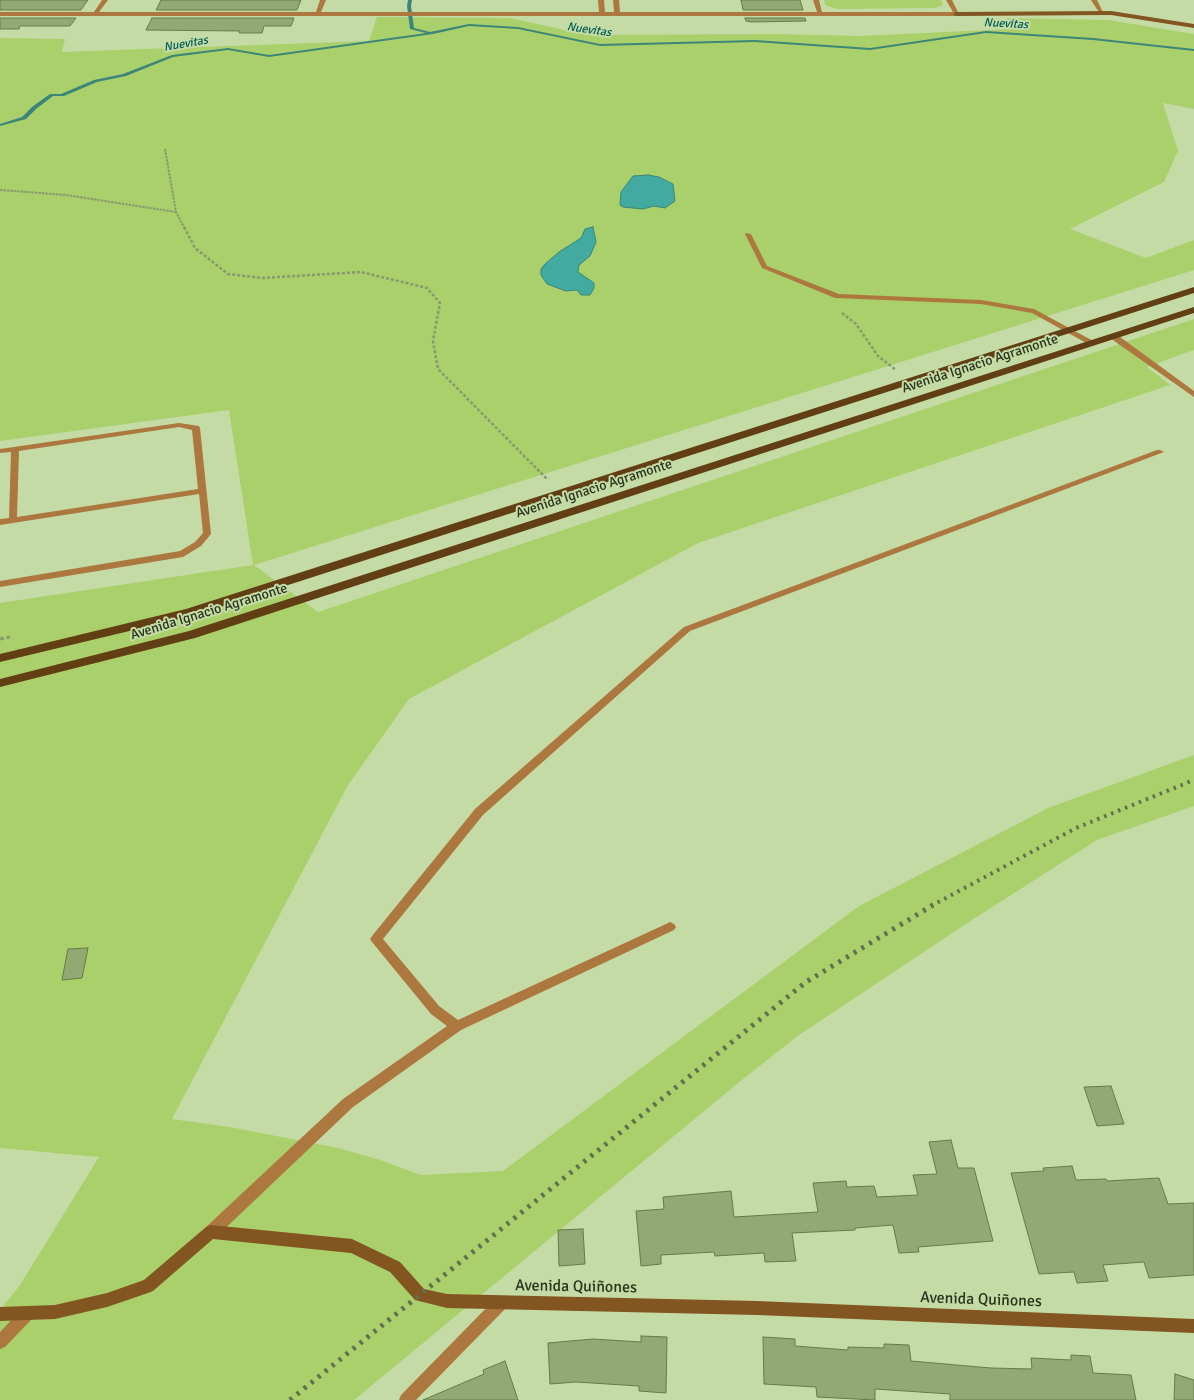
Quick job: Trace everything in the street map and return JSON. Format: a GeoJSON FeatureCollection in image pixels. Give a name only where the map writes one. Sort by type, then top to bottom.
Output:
{"type":"FeatureCollection","features":[{"type":"Feature","properties":{"kind":"main road","name":"Avenida Ignacio Agramonte"},"geometry":{"type":"LineString","coordinates":[[0,658],[42,650],[188,613],[1194,290]]}},
{"type":"Feature","properties":{"kind":"main road","name":"Avenida Ignacio Agramonte"},"geometry":{"type":"LineString","coordinates":[[0,683],[191,636],[1194,310]]}},
{"type":"Feature","properties":{"kind":"street"},"geometry":{"type":"LineString","coordinates":[[96,14],[105,0]]}},
{"type":"Feature","properties":{"kind":"street"},"geometry":{"type":"LineString","coordinates":[[318,14],[323,0]]}},
{"type":"Feature","properties":{"kind":"street"},"geometry":{"type":"LineString","coordinates":[[601,0],[602,14]]}},
{"type":"Feature","properties":{"kind":"street"},"geometry":{"type":"LineString","coordinates":[[616,0],[617,14]]}},
{"type":"Feature","properties":{"kind":"street"},"geometry":{"type":"LineString","coordinates":[[816,0],[820,14]]}},
{"type":"Feature","properties":{"kind":"street"},"geometry":{"type":"LineString","coordinates":[[949,0],[956,14]]}},
{"type":"Feature","properties":{"kind":"street"},"geometry":{"type":"LineString","coordinates":[[1094,0],[1102,13],[1115,19],[1194,31]]}},
{"type":"Feature","properties":{"kind":"street"},"geometry":{"type":"LineString","coordinates":[[0,14],[1102,13],[1194,26]]}},
{"type":"Feature","properties":{"kind":"street"},"geometry":{"type":"LineString","coordinates":[[748,234],[764,266],[838,296],[981,302],[1034,311],[1093,343]]}},
{"type":"Feature","properties":{"kind":"street"},"geometry":{"type":"LineString","coordinates":[[1113,336],[1194,395]]}},
{"type":"Feature","properties":{"kind":"street"},"geometry":{"type":"LineString","coordinates":[[0,451],[179,425],[196,428],[207,534],[198,544],[183,554],[0,584]]}},
{"type":"Feature","properties":{"kind":"street"},"geometry":{"type":"LineString","coordinates":[[13,520],[15,449]]}},
{"type":"Feature","properties":{"kind":"street"},"geometry":{"type":"LineString","coordinates":[[457,1026],[435,1010],[376,939],[479,812],[687,629],[1160,452]]}},
{"type":"Feature","properties":{"kind":"street"},"geometry":{"type":"LineString","coordinates":[[0,522],[202,491]]}},
{"type":"Feature","properties":{"kind":"street"},"geometry":{"type":"LineString","coordinates":[[0,1314],[55,1312],[108,1300],[148,1286],[210,1232],[348,1103],[457,1026],[670,927]]}},
{"type":"Feature","properties":{"kind":"street","name":"Avenida Quiñones"},"geometry":{"type":"LineString","coordinates":[[210,1232],[352,1246],[395,1268],[420,1295],[447,1301],[757,1308],[1194,1326]]}},
{"type":"Feature","properties":{"kind":"street"},"geometry":{"type":"LineString","coordinates":[[406,1400],[501,1303]]}},
{"type":"Feature","properties":{"kind":"street"},"geometry":{"type":"LineString","coordinates":[[0,1342],[28,1313]]}},
{"type":"Feature","properties":{"kind":"path"},"geometry":{"type":"LineString","coordinates":[[165,149],[176,212],[195,248],[228,274],[262,278],[361,272],[427,288],[440,303],[434,341],[438,369],[561,493]]}},
{"type":"Feature","properties":{"kind":"path"},"geometry":{"type":"LineString","coordinates":[[0,190],[66,195],[176,212]]}},
{"type":"Feature","properties":{"kind":"path"},"geometry":{"type":"LineString","coordinates":[[842,312],[856,324],[878,356],[911,381]]}},
{"type":"Feature","properties":{"kind":"green space"},"geometry":{"type":"Polygon","coordinates":[[[824,0],[941,0],[943,5],[935,8],[836,9],[825,5],[824,0]]]}},
{"type":"Feature","properties":{"kind":"green space"},"geometry":{"type":"Polygon","coordinates":[[[377,17],[510,18],[587,35],[774,34],[860,36],[1010,29],[1007,18],[1108,20],[1194,34],[1194,109],[1163,103],[1178,151],[1164,182],[1070,229],[1146,258],[1194,240],[1194,270],[254,565],[318,612],[1194,319],[1194,350],[1147,367],[1170,385],[698,543],[409,699],[348,785],[172,1119],[230,1127],[338,1148],[377,1159],[421,1175],[503,1171],[859,906],[1048,808],[1194,755],[1194,806],[1097,840],[972,920],[799,1035],[354,1400],[0,1400],[0,1310],[20,1285],[99,1157],[0,1148],[0,603],[253,565],[229,410],[0,441],[0,38],[65,39],[62,52],[369,41],[377,17]]]}},
{"type":"Feature","properties":{"kind":"water"},"geometry":{"type":"Polygon","coordinates":[[[648,175],[659,177],[673,184],[675,201],[665,208],[654,206],[643,209],[620,205],[621,192],[633,176],[648,175]]]}},
{"type":"Feature","properties":{"kind":"water"},"geometry":{"type":"Polygon","coordinates":[[[593,227],[596,242],[590,256],[579,265],[578,272],[594,283],[594,288],[590,295],[581,295],[577,290],[566,291],[547,284],[541,275],[541,269],[545,264],[559,252],[581,238],[585,229],[593,227]]]}},
{"type":"Feature","properties":{"kind":"building"},"geometry":{"type":"Polygon","coordinates":[[[0,0],[88,0],[81,10],[0,10],[0,0]]]}},
{"type":"Feature","properties":{"kind":"building"},"geometry":{"type":"Polygon","coordinates":[[[161,0],[301,0],[297,10],[156,10],[161,0]]]}},
{"type":"Feature","properties":{"kind":"building"},"geometry":{"type":"Polygon","coordinates":[[[741,0],[800,0],[803,10],[743,10],[741,0]]]}},
{"type":"Feature","properties":{"kind":"building"},"geometry":{"type":"Polygon","coordinates":[[[0,18],[76,18],[70,26],[20,26],[19,29],[0,29],[0,18]]]}},
{"type":"Feature","properties":{"kind":"building"},"geometry":{"type":"Polygon","coordinates":[[[152,18],[294,18],[291,26],[264,26],[262,33],[239,33],[240,31],[146,30],[152,18]]]}},
{"type":"Feature","properties":{"kind":"building"},"geometry":{"type":"Polygon","coordinates":[[[745,18],[805,18],[806,21],[751,22],[746,21],[745,18]]]}},
{"type":"Feature","properties":{"kind":"building"},"geometry":{"type":"Polygon","coordinates":[[[88,948],[82,978],[62,980],[68,949],[88,948]]]}},
{"type":"Feature","properties":{"kind":"building"},"geometry":{"type":"Polygon","coordinates":[[[1111,1086],[1124,1124],[1097,1126],[1084,1087],[1111,1086]]]}},
{"type":"Feature","properties":{"kind":"building"},"geometry":{"type":"Polygon","coordinates":[[[951,1140],[958,1168],[974,1168],[993,1241],[918,1247],[919,1252],[899,1253],[893,1225],[855,1228],[855,1230],[792,1233],[796,1261],[765,1262],[764,1253],[715,1256],[714,1252],[661,1255],[661,1264],[641,1266],[636,1211],[664,1209],[663,1197],[731,1191],[734,1217],[818,1212],[813,1183],[846,1181],[847,1187],[874,1186],[877,1197],[918,1195],[913,1175],[937,1174],[929,1142],[951,1140]]]}},
{"type":"Feature","properties":{"kind":"building"},"geometry":{"type":"Polygon","coordinates":[[[1072,1166],[1076,1180],[1106,1179],[1107,1181],[1159,1178],[1168,1204],[1194,1203],[1194,1275],[1149,1278],[1144,1262],[1103,1265],[1108,1281],[1077,1283],[1074,1272],[1039,1274],[1011,1173],[1044,1171],[1043,1168],[1072,1166]]]}},
{"type":"Feature","properties":{"kind":"building"},"geometry":{"type":"Polygon","coordinates":[[[583,1229],[585,1264],[559,1266],[558,1230],[583,1229]]]}},
{"type":"Feature","properties":{"kind":"building"},"geometry":{"type":"Polygon","coordinates":[[[641,1336],[667,1337],[666,1393],[639,1391],[639,1386],[576,1382],[550,1384],[548,1343],[593,1339],[641,1342],[641,1336]]]}},
{"type":"Feature","properties":{"kind":"building"},"geometry":{"type":"Polygon","coordinates":[[[763,1337],[795,1339],[795,1346],[848,1350],[848,1347],[884,1348],[884,1344],[909,1345],[911,1361],[991,1368],[1032,1369],[1031,1358],[1071,1360],[1071,1355],[1090,1356],[1093,1373],[1131,1375],[1136,1400],[950,1400],[950,1394],[875,1389],[875,1400],[817,1397],[816,1387],[764,1384],[763,1337]]]}},
{"type":"Feature","properties":{"kind":"building"},"geometry":{"type":"Polygon","coordinates":[[[505,1361],[518,1400],[423,1400],[484,1374],[483,1370],[505,1361]]]}},
{"type":"Feature","properties":{"kind":"building"},"geometry":{"type":"Polygon","coordinates":[[[1175,1374],[1194,1380],[1194,1400],[1174,1400],[1175,1374]]]}},
{"type":"Feature","properties":{"kind":"waterway"},"geometry":{"type":"LineString","coordinates":[[410,0],[412,29],[428,32]]}},
{"type":"Feature","properties":{"kind":"waterway","name":"Nuevitas"},"geometry":{"type":"LineString","coordinates":[[0,125],[24,118],[52,95],[62,95],[96,81],[124,75],[172,56],[228,49],[269,56],[433,33],[469,25],[518,28],[600,45],[755,41],[870,49],[986,32],[1093,39],[1194,50]]}},
{"type":"Feature","properties":{"kind":"railway"},"geometry":{"type":"LineString","coordinates":[[931,906],[1076,828],[1194,780]]}},
{"type":"Feature","properties":{"kind":"railway"},"geometry":{"type":"LineString","coordinates":[[290,1400],[806,982],[933,905]]}}]}
